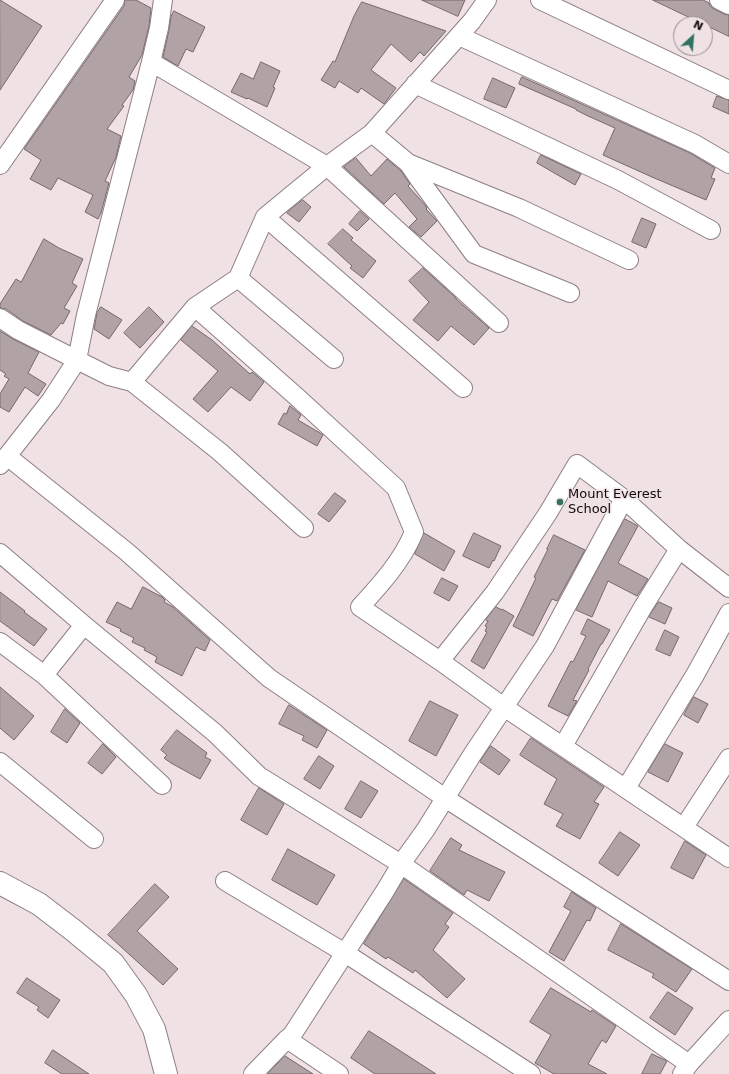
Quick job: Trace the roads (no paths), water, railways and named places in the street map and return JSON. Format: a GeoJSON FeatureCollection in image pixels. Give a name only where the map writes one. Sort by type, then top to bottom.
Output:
{"type":"FeatureCollection","features":[{"type":"Feature","properties":{"kind":"street"},"geometry":{"type":"LineString","coordinates":[[0,165],[116,0]]}},
{"type":"Feature","properties":{"kind":"street"},"geometry":{"type":"LineString","coordinates":[[163,0],[152,62],[88,308],[77,360],[51,400],[3,461],[127,552],[269,678],[445,798],[729,981]]}},
{"type":"Feature","properties":{"kind":"street"},"geometry":{"type":"LineString","coordinates":[[132,382],[194,307],[238,278],[266,217],[327,166],[372,132],[459,36],[487,0]]}},
{"type":"Feature","properties":{"kind":"street"},"geometry":{"type":"LineString","coordinates":[[540,0],[729,90]]}},
{"type":"Feature","properties":{"kind":"street"},"geometry":{"type":"LineString","coordinates":[[719,0],[729,5]]}},
{"type":"Feature","properties":{"kind":"street"},"geometry":{"type":"LineString","coordinates":[[459,36],[695,144],[729,164]]}},
{"type":"Feature","properties":{"kind":"street"},"geometry":{"type":"LineString","coordinates":[[152,62],[327,166],[499,323]]}},
{"type":"Feature","properties":{"kind":"street"},"geometry":{"type":"LineString","coordinates":[[415,84],[618,180],[711,230]]}},
{"type":"Feature","properties":{"kind":"street"},"geometry":{"type":"LineString","coordinates":[[372,132],[408,163],[474,254],[570,292]]}},
{"type":"Feature","properties":{"kind":"street"},"geometry":{"type":"LineString","coordinates":[[408,163],[519,208],[629,260]]}},
{"type":"Feature","properties":{"kind":"street"},"geometry":{"type":"LineString","coordinates":[[266,217],[463,388]]}},
{"type":"Feature","properties":{"kind":"street"},"geometry":{"type":"LineString","coordinates":[[238,278],[334,359]]}},
{"type":"Feature","properties":{"kind":"street"},"geometry":{"type":"LineString","coordinates":[[194,307],[298,398],[396,488],[414,532],[409,544],[387,577],[360,607],[440,661],[504,707],[729,858]]}},
{"type":"Feature","properties":{"kind":"street"},"geometry":{"type":"LineString","coordinates":[[0,318],[18,330],[77,360],[110,376],[132,382],[220,452],[304,528]]}},
{"type":"Feature","properties":{"kind":"street"},"geometry":{"type":"LineString","coordinates":[[440,661],[495,592],[548,513],[578,464],[624,499],[679,549],[729,588]]}},
{"type":"Feature","properties":{"kind":"street"},"geometry":{"type":"LineString","coordinates":[[253,1074],[292,1035],[401,864],[426,829],[472,755],[545,646],[624,499]]}},
{"type":"Feature","properties":{"kind":"street"},"geometry":{"type":"LineString","coordinates":[[563,746],[643,607],[679,549]]}},
{"type":"Feature","properties":{"kind":"street"},"geometry":{"type":"LineString","coordinates":[[0,553],[84,625],[215,733],[259,776],[401,864],[686,1069],[729,1020]]}},
{"type":"Feature","properties":{"kind":"street"},"geometry":{"type":"LineString","coordinates":[[626,788],[695,675],[729,613]]}},
{"type":"Feature","properties":{"kind":"street"},"geometry":{"type":"LineString","coordinates":[[44,675],[84,625]]}},
{"type":"Feature","properties":{"kind":"street"},"geometry":{"type":"LineString","coordinates":[[0,642],[44,675],[162,785]]}},
{"type":"Feature","properties":{"kind":"street"},"geometry":{"type":"LineString","coordinates":[[684,828],[729,758]]}},
{"type":"Feature","properties":{"kind":"street"},"geometry":{"type":"LineString","coordinates":[[0,762],[94,839]]}},
{"type":"Feature","properties":{"kind":"street"},"geometry":{"type":"LineString","coordinates":[[225,881],[345,953],[532,1074]]}},
{"type":"Feature","properties":{"kind":"street"},"geometry":{"type":"LineString","coordinates":[[0,883],[39,904],[113,963],[136,995],[154,1029],[166,1074]]}},
{"type":"Feature","properties":{"kind":"street"},"geometry":{"type":"LineString","coordinates":[[287,1039],[339,1074]]}},
{"type":"Feature","properties":{"kind":"place","name":"Mount Everest School"},"geometry":{"type":"Point","coordinates":[560,502]}}]}
